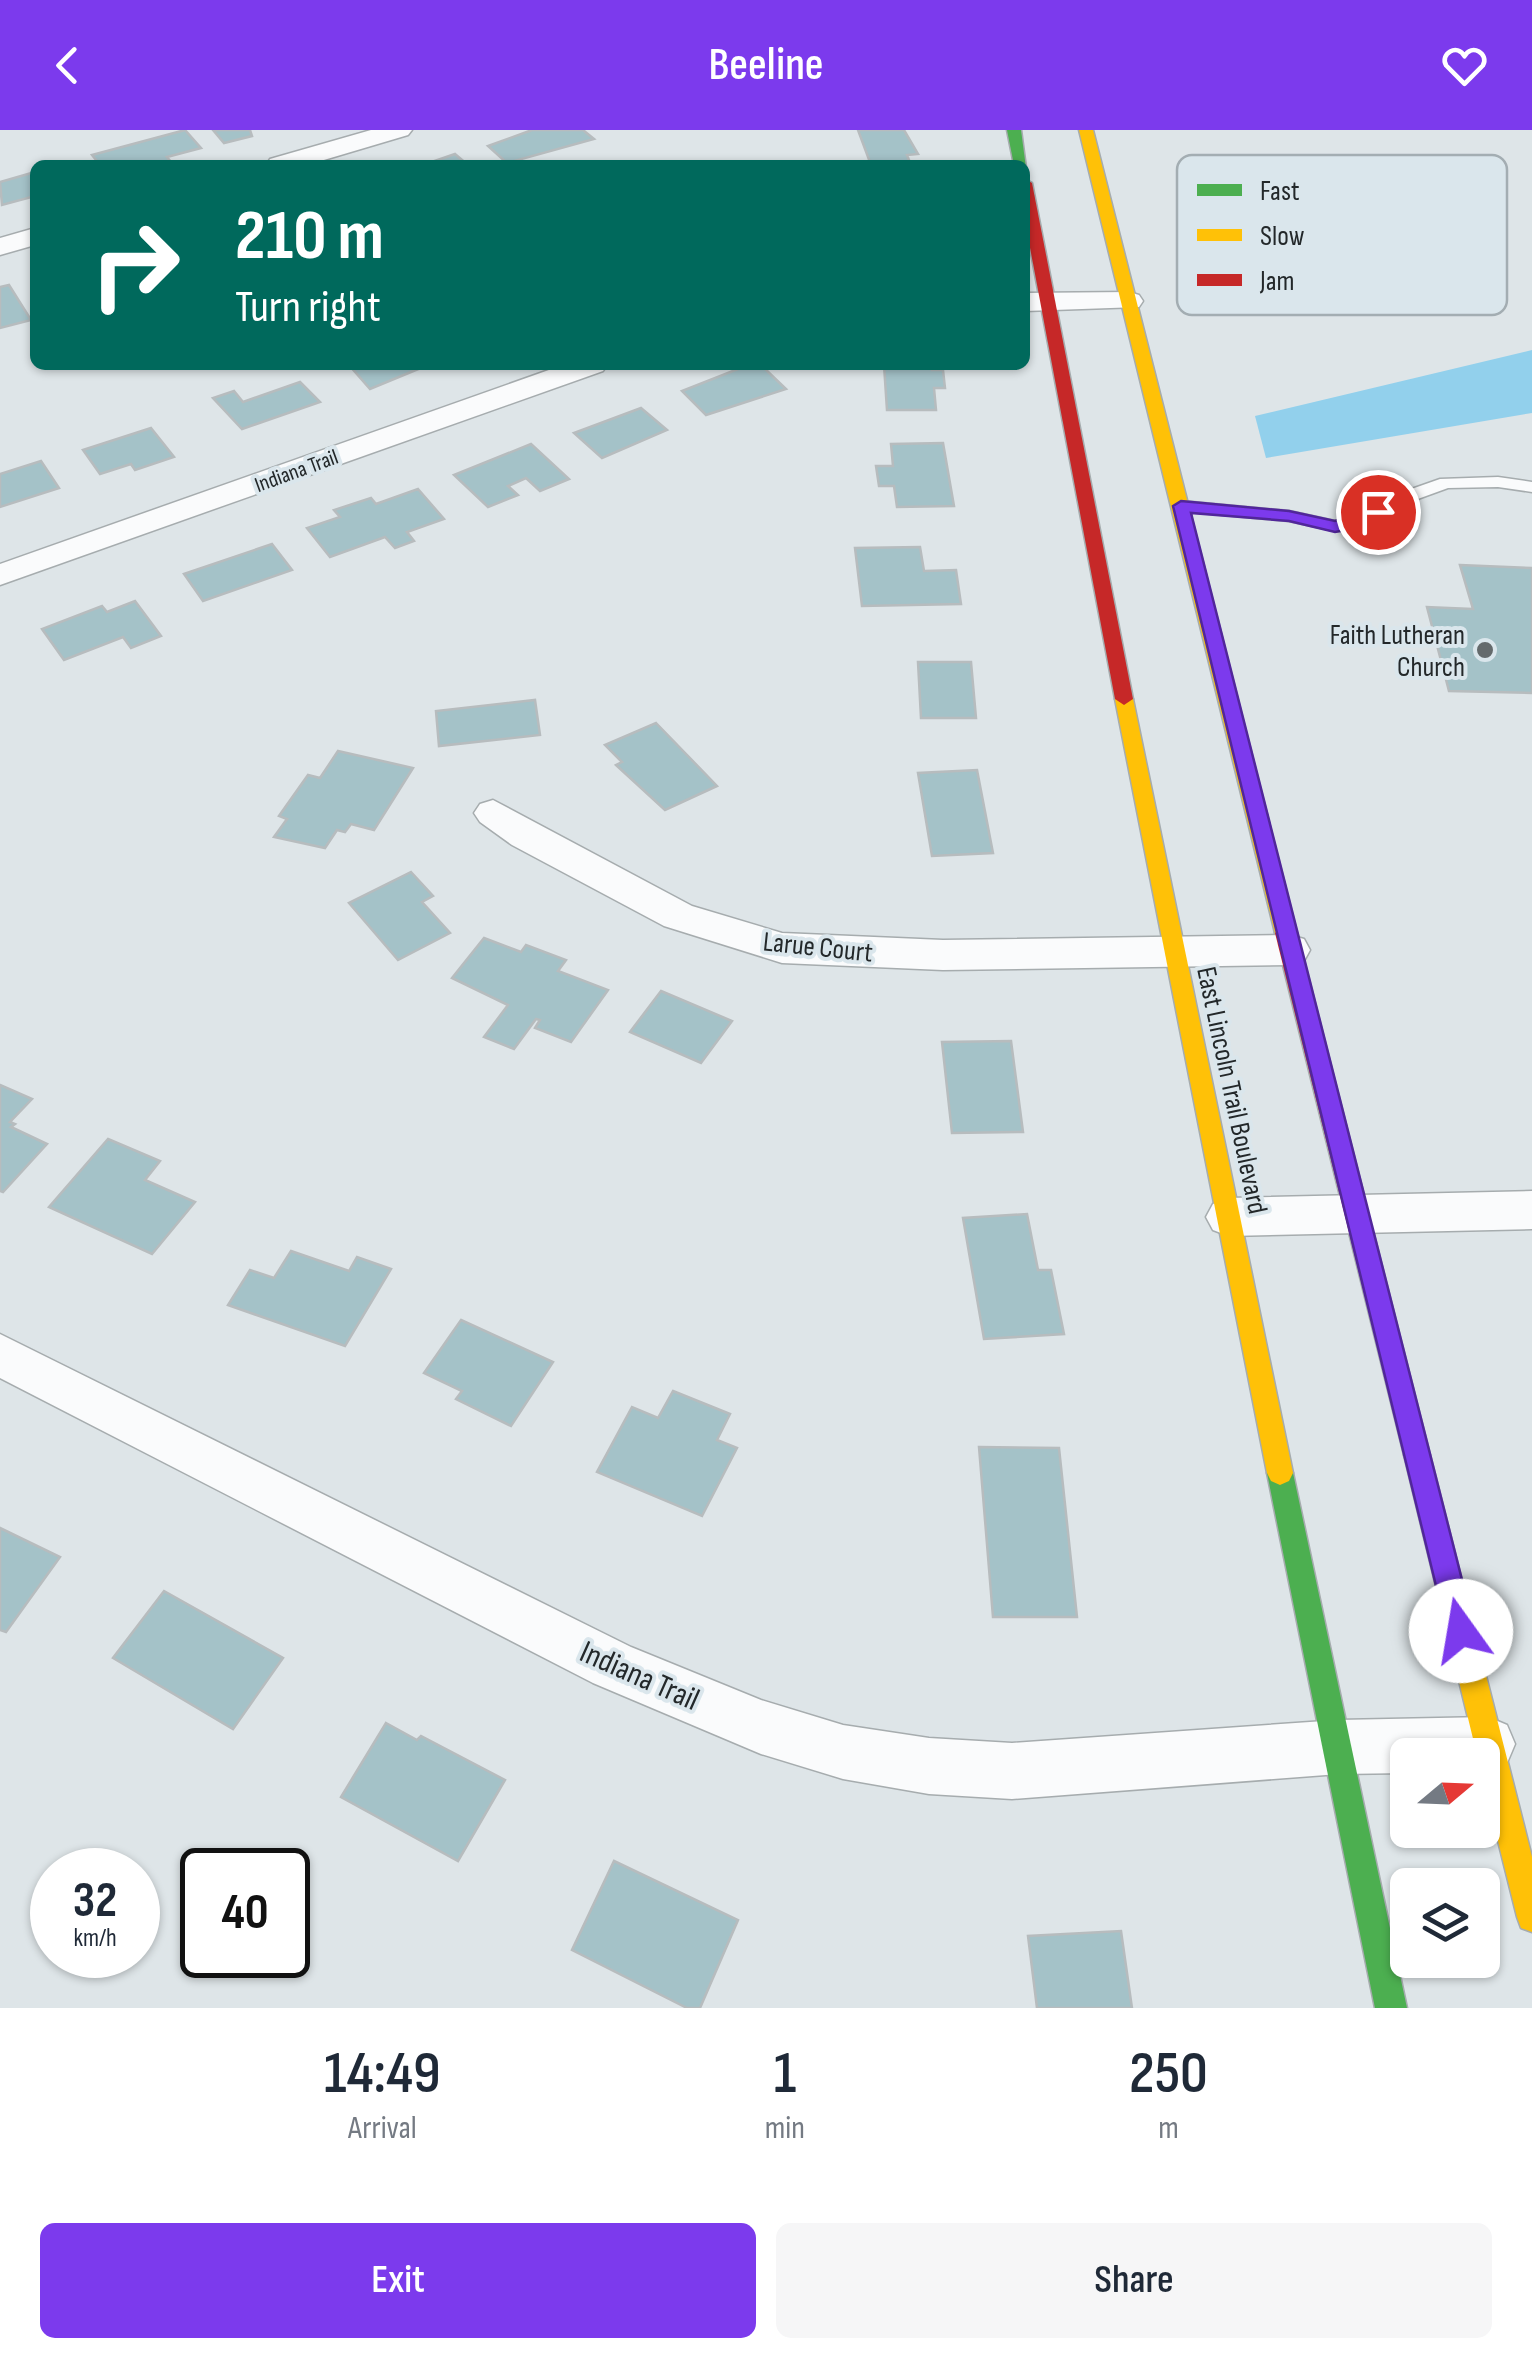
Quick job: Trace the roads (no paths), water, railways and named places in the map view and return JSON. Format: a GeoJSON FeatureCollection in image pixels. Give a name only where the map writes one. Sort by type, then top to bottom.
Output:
{"type":"FeatureCollection","features":[{"type":"Feature","properties":{"kind":"street"},"geometry":{"type":"LineString","coordinates":[[297,160],[400,130]]}},
{"type":"Feature","properties":{"kind":"street"},"geometry":{"type":"LineString","coordinates":[[1014,130],[1020,160]]}},
{"type":"Feature","properties":{"kind":"street"},"geometry":{"type":"LineString","coordinates":[[1086,130],[1360,1216],[1487,1738]]}},
{"type":"Feature","properties":{"kind":"street","name":"East Lincoln Trail Boulevard"},"geometry":{"type":"LineString","coordinates":[[1030,232],[1037,301],[1391,2008]]}},
{"type":"Feature","properties":{"kind":"street"},"geometry":{"type":"LineString","coordinates":[[0,246],[30,237]]}},
{"type":"Feature","properties":{"kind":"street"},"geometry":{"type":"LineString","coordinates":[[1037,301],[1130,301]]}},
{"type":"Feature","properties":{"kind":"street","name":"Indiana Trail"},"geometry":{"type":"LineString","coordinates":[[0,575],[578,370]]}},
{"type":"Feature","properties":{"kind":"street","name":"Larue Court"},"geometry":{"type":"LineString","coordinates":[[494,814],[526,836],[678,916],[782,948],[943,954],[1290,950]]}},
{"type":"Feature","properties":{"kind":"street"},"geometry":{"type":"LineString","coordinates":[[1229,1217],[1532,1210]]}},
{"type":"Feature","properties":{"kind":"street","name":"Indiana Trail"},"geometry":{"type":"LineString","coordinates":[[0,1355],[612,1665],[761,1728],[826,1747],[929,1766],[1012,1770],[1390,1745]]}},
{"type":"Feature","properties":{"kind":"street"},"geometry":{"type":"LineString","coordinates":[[1500,1791],[1532,1917]]}},
{"type":"Feature","properties":{"kind":"lane"},"geometry":{"type":"LineString","coordinates":[[1181,506],[1289,516],[1335,526],[1365,520],[1409,496],[1446,483],[1498,482],[1532,487]]}},
{"type":"Feature","properties":{"kind":"place","name":"Faith Lutheran Church"},"geometry":{"type":"Point","coordinates":[1485,650]}}]}
